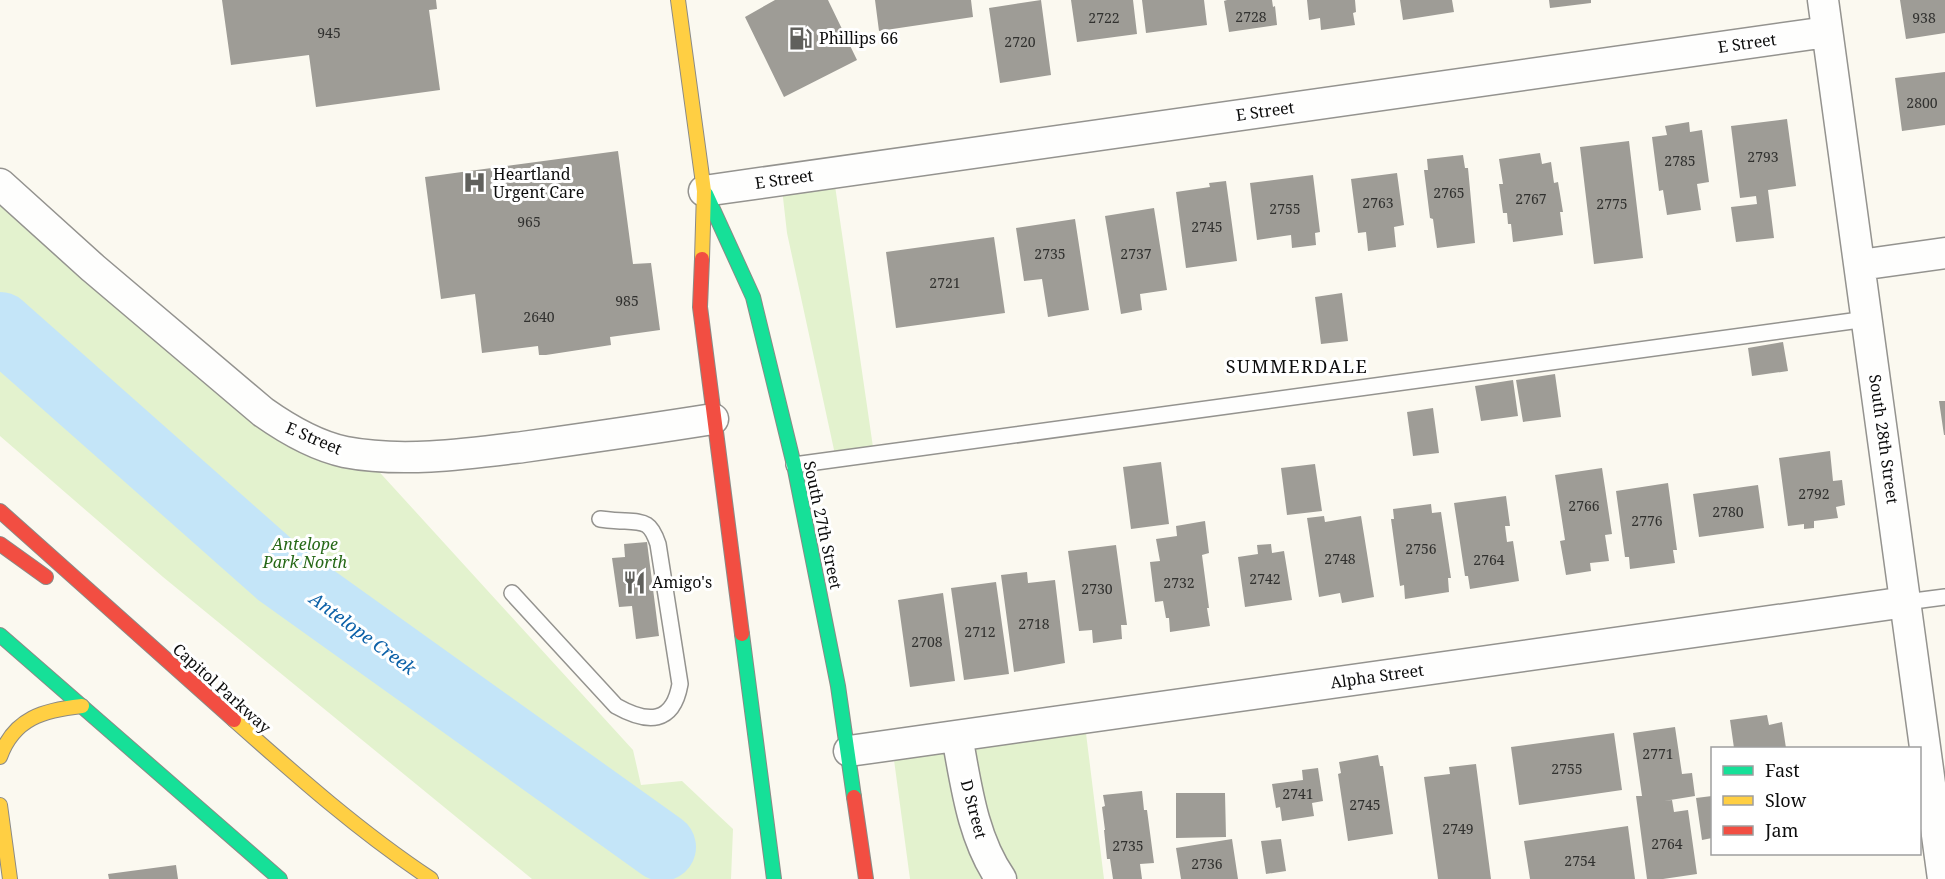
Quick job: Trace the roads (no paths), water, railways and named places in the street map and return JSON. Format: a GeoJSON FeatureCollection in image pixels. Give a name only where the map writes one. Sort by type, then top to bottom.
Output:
{"type":"FeatureCollection","features":[{"type":"Feature","properties":{"kind":"main road","name":"South 27th Street"},"geometry":{"type":"LineString","coordinates":[[678,0],[704,191],[700,307],[774,879]]}},
{"type":"Feature","properties":{"kind":"main road","name":"South 27th Street"},"geometry":{"type":"LineString","coordinates":[[704,191],[753,297],[794,465],[824,609],[849,752],[866,879]]}},
{"type":"Feature","properties":{"kind":"main road","name":"Capitol Parkway"},"geometry":{"type":"LineString","coordinates":[[0,511],[307,785],[388,851],[431,879]]}},
{"type":"Feature","properties":{"kind":"main road"},"geometry":{"type":"LineString","coordinates":[[0,544],[58,585]]}},
{"type":"Feature","properties":{"kind":"main road"},"geometry":{"type":"LineString","coordinates":[[86,606],[198,688]]}},
{"type":"Feature","properties":{"kind":"main road"},"geometry":{"type":"LineString","coordinates":[[0,635],[280,879]]}},
{"type":"Feature","properties":{"kind":"main road"},"geometry":{"type":"LineString","coordinates":[[0,757],[3,746],[17,727],[28,719],[44,712],[82,706]]}},
{"type":"Feature","properties":{"kind":"main road"},"geometry":{"type":"LineString","coordinates":[[0,805],[7,876]]}},
{"type":"Feature","properties":{"kind":"street","name":"South 28th Street"},"geometry":{"type":"LineString","coordinates":[[1823,0],[1943,879]]}},
{"type":"Feature","properties":{"kind":"street","name":"E Street"},"geometry":{"type":"LineString","coordinates":[[704,191],[1827,32]]}},
{"type":"Feature","properties":{"kind":"street","name":"E Street"},"geometry":{"type":"LineString","coordinates":[[0,184],[93,268],[263,412],[276,421],[331,448],[382,455],[453,455],[713,419]]}},
{"type":"Feature","properties":{"kind":"street"},"geometry":{"type":"LineString","coordinates":[[1860,265],[1945,253]]}},
{"type":"Feature","properties":{"kind":"street","name":"Alpha Street"},"geometry":{"type":"LineString","coordinates":[[849,752],[1906,602]]}},
{"type":"Feature","properties":{"kind":"street","name":"D Street"},"geometry":{"type":"LineString","coordinates":[[957,736],[975,823],[994,869],[1001,879]]}},
{"type":"Feature","properties":{"kind":"lane"},"geometry":{"type":"LineString","coordinates":[[794,465],[1867,319]]}},
{"type":"Feature","properties":{"kind":"lane"},"geometry":{"type":"LineString","coordinates":[[512,592],[616,706],[641,717],[656,717],[668,713],[675,702],[680,684],[656,538],[648,525],[638,521],[600,519]]}},
{"type":"Feature","properties":{"kind":"lane"},"geometry":{"type":"LineString","coordinates":[[1906,602],[1945,597]]}},
{"type":"Feature","properties":{"kind":"waterway","name":"Antelope Creek"},"geometry":{"type":"LineString","coordinates":[[0,326],[279,573],[662,847]]}},
{"type":"Feature","properties":{"kind":"place","name":"Phillips 66"},"geometry":{"type":"Point","coordinates":[801,38]}},
{"type":"Feature","properties":{"kind":"place","name":"Heartland Urgent Care"},"geometry":{"type":"Point","coordinates":[475,183]}},
{"type":"Feature","properties":{"kind":"place","name":"Amigo's"},"geometry":{"type":"Point","coordinates":[634,582]}},
{"type":"Feature","properties":{"kind":"district","name":"SUMMERDALE"},"geometry":{"type":"Point","coordinates":[1297,366]}},
{"type":"Feature","properties":{"kind":"park label","name":"Antelope Park North"},"geometry":{"type":"Point","coordinates":[305,553]}}]}
